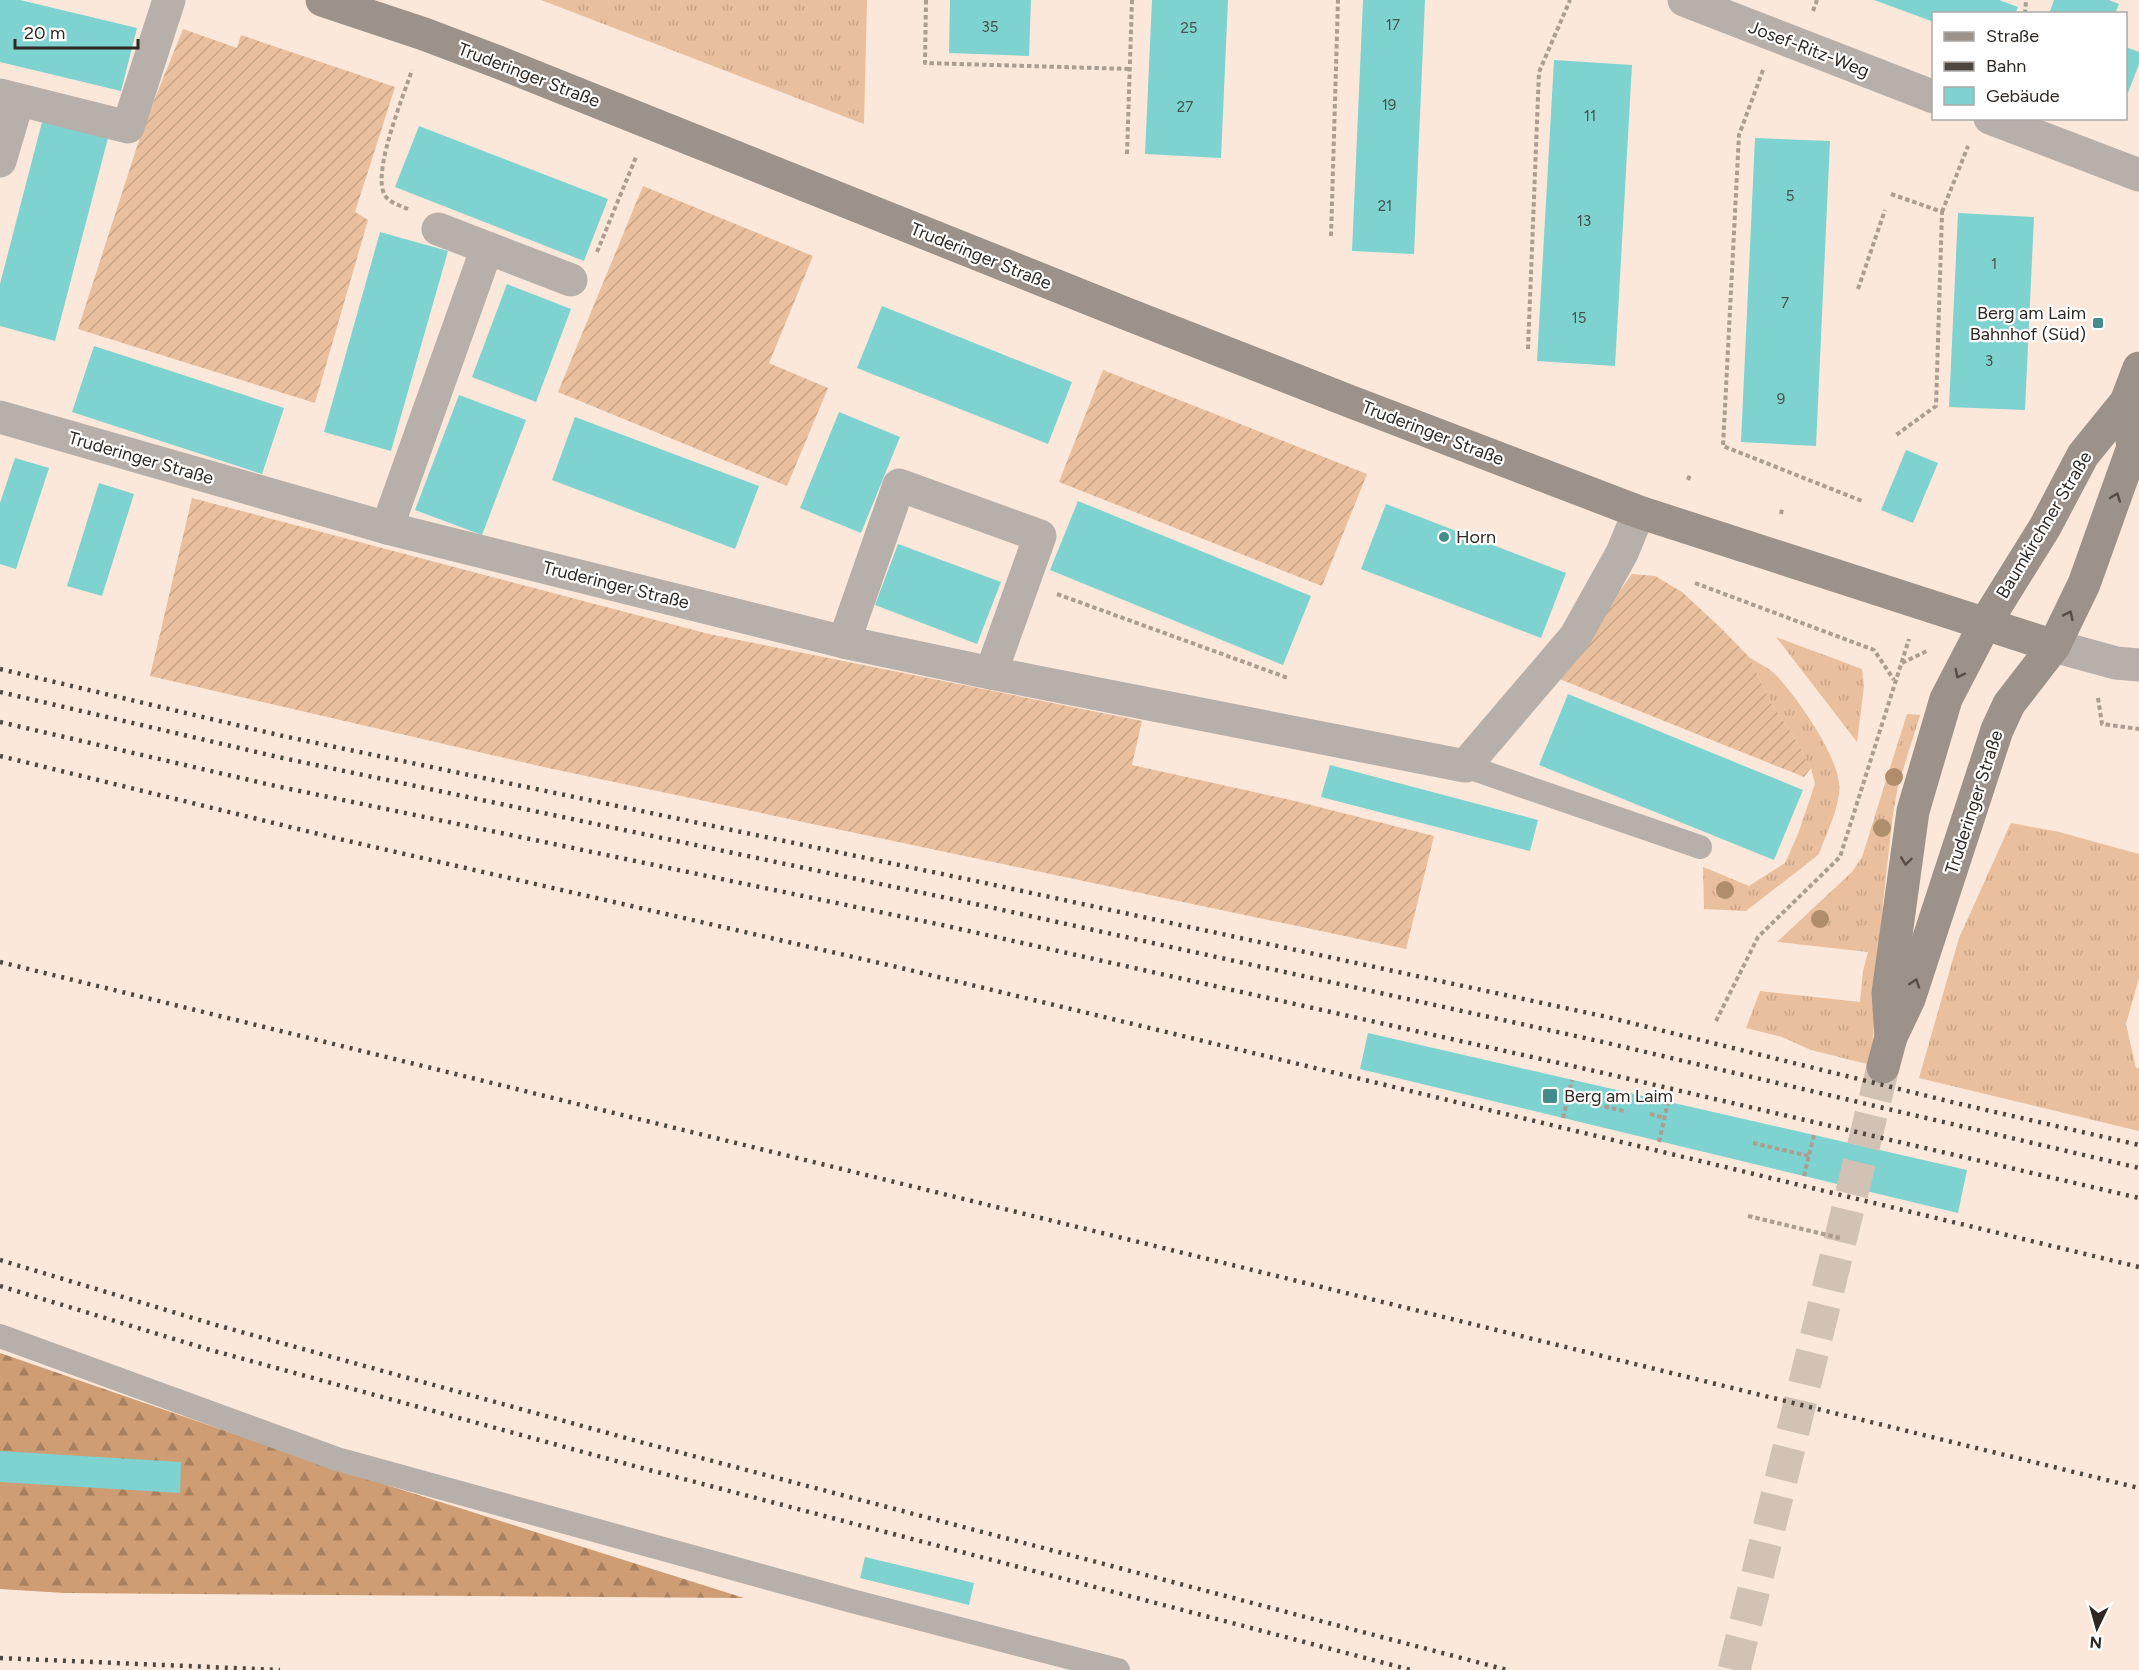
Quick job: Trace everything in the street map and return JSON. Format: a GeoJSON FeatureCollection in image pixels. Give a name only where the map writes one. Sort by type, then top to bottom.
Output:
{"type":"FeatureCollection","features":[{"type":"Feature","properties":{"kind":"street"},"geometry":{"type":"LineString","coordinates":[[0,161],[9,98],[128,127],[169,0]]}},
{"type":"Feature","properties":{"kind":"street","name":"Truderinger Straße"},"geometry":{"type":"LineString","coordinates":[[322,0],[424,34],[1271,371],[1639,512],[1986,622],[2054,645],[2009,704],[1997,730],[1909,999],[1887,1052],[1888,993],[1912,811],[1946,699],[1986,622]]}},
{"type":"Feature","properties":{"kind":"street","name":"Josef-Ritz-Weg"},"geometry":{"type":"LineString","coordinates":[[1684,0],[1932,96]]}},
{"type":"Feature","properties":{"kind":"street"},"geometry":{"type":"LineString","coordinates":[[1981,129],[2139,175]]}},
{"type":"Feature","properties":{"kind":"street"},"geometry":{"type":"LineString","coordinates":[[438,229],[571,280]]}},
{"type":"Feature","properties":{"kind":"street"},"geometry":{"type":"LineString","coordinates":[[387,528],[487,248]]}},
{"type":"Feature","properties":{"kind":"street","name":"Baumkirchner Straße"},"geometry":{"type":"LineString","coordinates":[[1986,622],[2045,527],[2083,455],[2126,402],[2139,368]]}},
{"type":"Feature","properties":{"kind":"street","name":"Baumkirchner Straße"},"geometry":{"type":"LineString","coordinates":[[2054,645],[2084,584],[2133,447],[2126,402]]}},
{"type":"Feature","properties":{"kind":"street","name":"Truderinger Straße"},"geometry":{"type":"LineString","coordinates":[[0,417],[387,528],[844,642],[1465,766]]}},
{"type":"Feature","properties":{"kind":"street"},"geometry":{"type":"LineString","coordinates":[[844,642],[899,485],[1040,536],[991,673]]}},
{"type":"Feature","properties":{"kind":"street"},"geometry":{"type":"LineString","coordinates":[[1465,766],[1575,637],[1622,553],[1639,512]]}},
{"type":"Feature","properties":{"kind":"street"},"geometry":{"type":"LineString","coordinates":[[2054,645],[2116,663],[2139,665]]}},
{"type":"Feature","properties":{"kind":"lane","name":"Truderinger Straße"},"geometry":{"type":"LineString","coordinates":[[1465,766],[1700,847]]}},
{"type":"Feature","properties":{"kind":"lane"},"geometry":{"type":"LineString","coordinates":[[0,1336],[338,1459],[848,1600],[1118,1670]]}},
{"type":"Feature","properties":{"kind":"path"},"geometry":{"type":"LineString","coordinates":[[926,0],[925,63],[1130,69]]}},
{"type":"Feature","properties":{"kind":"path"},"geometry":{"type":"LineString","coordinates":[[1127,154],[1132,0]]}},
{"type":"Feature","properties":{"kind":"path"},"geometry":{"type":"LineString","coordinates":[[1331,236],[1338,0]]}},
{"type":"Feature","properties":{"kind":"path"},"geometry":{"type":"LineString","coordinates":[[1528,349],[1539,72],[1570,0]]}},
{"type":"Feature","properties":{"kind":"path"},"geometry":{"type":"LineString","coordinates":[[424,34],[387,147],[382,172],[383,192],[391,201],[424,216],[438,229]]}},
{"type":"Feature","properties":{"kind":"path"},"geometry":{"type":"LineString","coordinates":[[1766,63],[1739,135],[1723,446],[1862,501]]}},
{"type":"Feature","properties":{"kind":"path"},"geometry":{"type":"LineString","coordinates":[[571,280],[592,264],[651,123]]}},
{"type":"Feature","properties":{"kind":"path"},"geometry":{"type":"LineString","coordinates":[[1896,435],[1936,406],[1942,212],[1981,129]]}},
{"type":"Feature","properties":{"kind":"path"},"geometry":{"type":"LineString","coordinates":[[1891,194],[1942,212]]}},
{"type":"Feature","properties":{"kind":"path"},"geometry":{"type":"LineString","coordinates":[[1858,289],[1885,210]]}},
{"type":"Feature","properties":{"kind":"path"},"geometry":{"type":"LineString","coordinates":[[1688,480],[1690,475]]}},
{"type":"Feature","properties":{"kind":"path"},"geometry":{"type":"LineString","coordinates":[[1023,582],[1288,678]]}},
{"type":"Feature","properties":{"kind":"path"},"geometry":{"type":"LineString","coordinates":[[1695,583],[1874,650],[1894,681]]}},
{"type":"Feature","properties":{"kind":"path"},"geometry":{"type":"LineString","coordinates":[[1716,1021],[1758,937],[1840,857],[1894,681],[1902,663]]}},
{"type":"Feature","properties":{"kind":"path"},"geometry":{"type":"LineString","coordinates":[[2097,697],[2102,724],[2139,729]]}},
{"type":"Feature","properties":{"kind":"path"},"geometry":{"type":"LineString","coordinates":[[1563,1118],[1572,1080]]}},
{"type":"Feature","properties":{"kind":"path"},"geometry":{"type":"LineString","coordinates":[[1568,1098],[1624,1112]]}},
{"type":"Feature","properties":{"kind":"path"},"geometry":{"type":"LineString","coordinates":[[1659,1142],[1668,1102]]}},
{"type":"Feature","properties":{"kind":"path"},"geometry":{"type":"LineString","coordinates":[[1650,1114],[1665,1118]]}},
{"type":"Feature","properties":{"kind":"path"},"geometry":{"type":"LineString","coordinates":[[1804,1176],[1814,1135]]}},
{"type":"Feature","properties":{"kind":"path"},"geometry":{"type":"LineString","coordinates":[[1753,1143],[1809,1156]]}},
{"type":"Feature","properties":{"kind":"path"},"geometry":{"type":"LineString","coordinates":[[1748,1216],[1840,1238]]}},
{"type":"Feature","properties":{"kind":"green space"},"geometry":{"type":"Polygon","coordinates":[[[541,0],[867,0],[864,124],[541,0]]]}},
{"type":"Feature","properties":{"kind":"green space"},"geometry":{"type":"Polygon","coordinates":[[[183,29],[237,48],[241,35],[395,87],[355,212],[368,220],[315,403],[78,329],[143,128],[183,29]]]}},
{"type":"Feature","properties":{"kind":"green space"},"geometry":{"type":"Polygon","coordinates":[[[643,186],[813,256],[769,363],[828,388],[787,486],[558,392],[643,186]]]}},
{"type":"Feature","properties":{"kind":"green space"},"geometry":{"type":"Polygon","coordinates":[[[1103,370],[1367,474],[1322,586],[1059,482],[1103,370]]]}},
{"type":"Feature","properties":{"kind":"green space"},"geometry":{"type":"Polygon","coordinates":[[[192,498],[709,634],[1142,721],[1132,765],[1295,801],[1434,836],[1406,949],[548,768],[150,676],[192,498]]]}},
{"type":"Feature","properties":{"kind":"green space"},"geometry":{"type":"Polygon","coordinates":[[[1632,574],[1655,576],[1682,592],[1749,657],[1771,703],[1811,768],[1804,777],[1557,678],[1632,574]]]}},
{"type":"Feature","properties":{"kind":"green space"},"geometry":{"type":"Polygon","coordinates":[[[1776,637],[1862,669],[1864,686],[1857,742],[1776,637]]]}},
{"type":"Feature","properties":{"kind":"green space"},"geometry":{"type":"Polygon","coordinates":[[[1749,657],[1776,675],[1814,726],[1836,771],[1839,783],[1838,800],[1819,854],[1813,859],[1746,911],[1704,909],[1703,867],[1749,886],[1785,863],[1798,834],[1815,784],[1811,768],[1771,703],[1749,657]]]}},
{"type":"Feature","properties":{"kind":"green space"},"geometry":{"type":"Polygon","coordinates":[[[1907,714],[1920,715],[1898,786],[1893,814],[1883,902],[1871,1065],[1811,1050],[1782,1037],[1746,1028],[1760,991],[1860,1002],[1863,971],[1868,952],[1777,942],[1852,872],[1862,857],[1907,714]]]}},
{"type":"Feature","properties":{"kind":"green space"},"geometry":{"type":"Polygon","coordinates":[[[2011,823],[2059,832],[2139,854],[2139,978],[2126,1024],[2136,1068],[2139,1068],[2139,1131],[1919,1078],[1959,938],[2011,823]]]}},
{"type":"Feature","properties":{"kind":"green space"},"geometry":{"type":"Polygon","coordinates":[[[0,1353],[333,1468],[744,1598],[64,1593],[0,1589],[0,1353]]]}},
{"type":"Feature","properties":{"kind":"building"},"geometry":{"type":"Polygon","coordinates":[[[0,0],[20,0],[137,28],[121,91],[0,62],[0,0]]]}},
{"type":"Feature","properties":{"kind":"building"},"geometry":{"type":"Polygon","coordinates":[[[950,0],[1031,0],[1029,56],[949,53],[950,0]]]}},
{"type":"Feature","properties":{"kind":"building"},"geometry":{"type":"Polygon","coordinates":[[[1152,0],[1228,0],[1221,158],[1145,154],[1152,0]]]}},
{"type":"Feature","properties":{"kind":"building"},"geometry":{"type":"Polygon","coordinates":[[[1363,0],[1425,0],[1414,254],[1352,251],[1363,0]]]}},
{"type":"Feature","properties":{"kind":"building"},"geometry":{"type":"Polygon","coordinates":[[[1874,0],[1999,0],[2018,7],[2016,12],[1932,12],[1932,21],[1874,0]]]}},
{"type":"Feature","properties":{"kind":"building"},"geometry":{"type":"Polygon","coordinates":[[[2054,0],[2109,0],[2119,4],[2116,12],[2050,12],[2054,0]]]}},
{"type":"Feature","properties":{"kind":"building"},"geometry":{"type":"Polygon","coordinates":[[[2127,47],[2139,52],[2139,64],[2128,93],[2127,47]]]}},
{"type":"Feature","properties":{"kind":"building"},"geometry":{"type":"Polygon","coordinates":[[[1554,60],[1632,65],[1615,366],[1537,361],[1554,60]]]}},
{"type":"Feature","properties":{"kind":"building"},"geometry":{"type":"Polygon","coordinates":[[[42,122],[108,138],[55,341],[0,326],[0,284],[42,122]]]}},
{"type":"Feature","properties":{"kind":"building"},"geometry":{"type":"Polygon","coordinates":[[[419,126],[608,199],[584,261],[395,187],[419,126]]]}},
{"type":"Feature","properties":{"kind":"building"},"geometry":{"type":"Polygon","coordinates":[[[1755,138],[1830,141],[1816,446],[1741,442],[1755,138]]]}},
{"type":"Feature","properties":{"kind":"building"},"geometry":{"type":"Polygon","coordinates":[[[1958,213],[2034,217],[2025,410],[1949,407],[1958,213]]]}},
{"type":"Feature","properties":{"kind":"building"},"geometry":{"type":"Polygon","coordinates":[[[380,232],[448,251],[391,451],[324,432],[380,232]]]}},
{"type":"Feature","properties":{"kind":"building"},"geometry":{"type":"Polygon","coordinates":[[[507,284],[571,309],[536,402],[472,377],[507,284]]]}},
{"type":"Feature","properties":{"kind":"building"},"geometry":{"type":"Polygon","coordinates":[[[882,306],[1072,382],[1048,444],[857,368],[882,306]]]}},
{"type":"Feature","properties":{"kind":"building"},"geometry":{"type":"Polygon","coordinates":[[[94,346],[284,408],[262,474],[72,412],[94,346]]]}},
{"type":"Feature","properties":{"kind":"building"},"geometry":{"type":"Polygon","coordinates":[[[459,395],[526,420],[482,535],[415,510],[459,395]]]}},
{"type":"Feature","properties":{"kind":"building"},"geometry":{"type":"Polygon","coordinates":[[[839,412],[900,437],[861,533],[800,508],[839,412]]]}},
{"type":"Feature","properties":{"kind":"building"},"geometry":{"type":"Polygon","coordinates":[[[575,417],[759,486],[735,549],[552,480],[575,417]]]}},
{"type":"Feature","properties":{"kind":"building"},"geometry":{"type":"Polygon","coordinates":[[[1906,450],[1938,463],[1913,523],[1881,510],[1906,450]]]}},
{"type":"Feature","properties":{"kind":"building"},"geometry":{"type":"Polygon","coordinates":[[[15,458],[49,468],[16,569],[0,564],[0,503],[15,458]]]}},
{"type":"Feature","properties":{"kind":"building"},"geometry":{"type":"Polygon","coordinates":[[[99,483],[134,494],[102,596],[67,586],[99,483]]]}},
{"type":"Feature","properties":{"kind":"building"},"geometry":{"type":"Polygon","coordinates":[[[1078,501],[1311,596],[1283,665],[1050,570],[1078,501]]]}},
{"type":"Feature","properties":{"kind":"building"},"geometry":{"type":"Polygon","coordinates":[[[1386,504],[1566,573],[1541,638],[1361,569],[1386,504]]]}},
{"type":"Feature","properties":{"kind":"building"},"geometry":{"type":"Polygon","coordinates":[[[898,544],[1001,582],[977,644],[875,605],[898,544]]]}},
{"type":"Feature","properties":{"kind":"building"},"geometry":{"type":"Polygon","coordinates":[[[1568,694],[1803,790],[1774,860],[1539,765],[1568,694]]]}},
{"type":"Feature","properties":{"kind":"building"},"geometry":{"type":"Polygon","coordinates":[[[1330,765],[1538,820],[1530,851],[1321,797],[1330,765]]]}},
{"type":"Feature","properties":{"kind":"building"},"geometry":{"type":"Polygon","coordinates":[[[1368,1033],[1967,1170],[1958,1213],[1360,1069],[1368,1033]]]}},
{"type":"Feature","properties":{"kind":"building"},"geometry":{"type":"Polygon","coordinates":[[[0,1451],[181,1462],[180,1493],[0,1482],[0,1451]]]}},
{"type":"Feature","properties":{"kind":"building"},"geometry":{"type":"Polygon","coordinates":[[[865,1557],[974,1583],[969,1605],[860,1578],[865,1557]]]}},
{"type":"Feature","properties":{"kind":"tunnel"},"geometry":{"type":"LineString","coordinates":[[1734,1670],[1883,1067]]}},
{"type":"Feature","properties":{"kind":"railway"},"geometry":{"type":"LineString","coordinates":[[0,669],[283,736],[985,883],[1607,1017],[1960,1104],[2139,1145]]}},
{"type":"Feature","properties":{"kind":"railway"},"geometry":{"type":"LineString","coordinates":[[0,692],[278,757],[980,905],[1603,1042],[2139,1168]]}},
{"type":"Feature","properties":{"kind":"railway"},"geometry":{"type":"LineString","coordinates":[[0,722],[271,785],[942,925],[1608,1074],[2139,1198]]}},
{"type":"Feature","properties":{"kind":"railway"},"geometry":{"type":"LineString","coordinates":[[0,756],[335,838],[897,967],[2139,1267]]}},
{"type":"Feature","properties":{"kind":"railway"},"geometry":{"type":"LineString","coordinates":[[0,962],[2139,1488]]}},
{"type":"Feature","properties":{"kind":"railway"},"geometry":{"type":"LineString","coordinates":[[0,1260],[216,1325],[644,1443],[1507,1670]]}},
{"type":"Feature","properties":{"kind":"railway"},"geometry":{"type":"LineString","coordinates":[[0,1286],[207,1349],[638,1467],[1411,1670]]}},
{"type":"Feature","properties":{"kind":"railway"},"geometry":{"type":"LineString","coordinates":[[0,1658],[280,1670]]}},
{"type":"Feature","properties":{"kind":"place","name":"Berg am Laim Bahnhof (Süd)"},"geometry":{"type":"Point","coordinates":[2098,323]}},
{"type":"Feature","properties":{"kind":"place","name":"Horn"},"geometry":{"type":"Point","coordinates":[1444,537]}},
{"type":"Feature","properties":{"kind":"place","name":"Berg am Laim"},"geometry":{"type":"Point","coordinates":[1550,1096]}}]}
